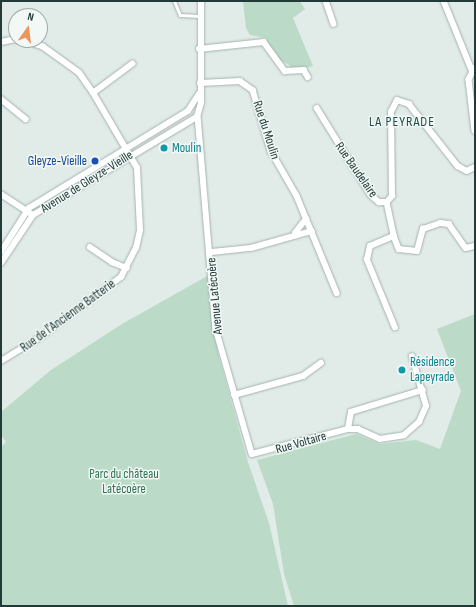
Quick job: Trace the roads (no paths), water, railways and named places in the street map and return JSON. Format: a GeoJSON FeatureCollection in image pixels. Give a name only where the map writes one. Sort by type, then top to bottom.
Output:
{"type":"FeatureCollection","features":[{"type":"Feature","properties":{"kind":"street","name":"Avenue Latécoère"},"geometry":{"type":"LineString","coordinates":[[201,1],[199,49],[200,94],[198,115],[212,252],[216,329],[234,395],[254,456]]}},
{"type":"Feature","properties":{"kind":"street"},"geometry":{"type":"LineString","coordinates":[[326,1],[334,24]]}},
{"type":"Feature","properties":{"kind":"street"},"geometry":{"type":"LineString","coordinates":[[444,1],[474,69],[469,80],[475,131]]}},
{"type":"Feature","properties":{"kind":"street"},"geometry":{"type":"LineString","coordinates":[[199,49],[258,39],[264,42],[285,72],[304,70],[308,77]]}},
{"type":"Feature","properties":{"kind":"street","name":"Rue de l'Ancienne Batterie"},"geometry":{"type":"LineString","coordinates":[[1,361],[90,303],[121,277],[136,248],[140,211],[137,168],[93,92],[79,73],[44,48]]}},
{"type":"Feature","properties":{"kind":"street"},"geometry":{"type":"LineString","coordinates":[[93,92],[127,71],[132,64]]}},
{"type":"Feature","properties":{"kind":"street","name":"Rue du Moulin"},"geometry":{"type":"LineString","coordinates":[[200,83],[240,81],[253,90],[271,151],[312,231],[337,293]]}},
{"type":"Feature","properties":{"kind":"street"},"geometry":{"type":"LineString","coordinates":[[200,94],[189,111],[191,120],[200,132]]}},
{"type":"Feature","properties":{"kind":"street"},"geometry":{"type":"LineString","coordinates":[[1,99],[26,119]]}},
{"type":"Feature","properties":{"kind":"street","name":"Rue Baudelaire"},"geometry":{"type":"LineString","coordinates":[[317,108],[371,195],[379,202],[387,202],[392,192],[391,112],[397,100],[409,104],[458,166],[468,171],[475,167]]}},
{"type":"Feature","properties":{"kind":"street"},"geometry":{"type":"LineString","coordinates":[[189,111],[198,115]]}},
{"type":"Feature","properties":{"kind":"street","name":"Avenue de Gleyze-Vieille"},"geometry":{"type":"LineString","coordinates":[[1,252],[27,211],[189,111]]}},
{"type":"Feature","properties":{"kind":"street"},"geometry":{"type":"LineString","coordinates":[[191,120],[198,115]]}},
{"type":"Feature","properties":{"kind":"street","name":"Avenue de Gleyze-Vieille"},"geometry":{"type":"LineString","coordinates":[[1,263],[34,215],[130,155],[191,120]]}},
{"type":"Feature","properties":{"kind":"street"},"geometry":{"type":"LineString","coordinates":[[1,194],[34,215]]}},
{"type":"Feature","properties":{"kind":"street"},"geometry":{"type":"LineString","coordinates":[[387,202],[394,236],[399,249],[417,251],[423,228],[440,223],[449,224],[466,248],[475,246]]}},
{"type":"Feature","properties":{"kind":"street"},"geometry":{"type":"LineString","coordinates":[[295,233],[306,219]]}},
{"type":"Feature","properties":{"kind":"street"},"geometry":{"type":"LineString","coordinates":[[212,252],[251,248],[295,233],[312,231]]}},
{"type":"Feature","properties":{"kind":"street"},"geometry":{"type":"LineString","coordinates":[[394,236],[370,246],[367,260],[395,328]]}},
{"type":"Feature","properties":{"kind":"street"},"geometry":{"type":"LineString","coordinates":[[90,247],[112,262],[127,268]]}},
{"type":"Feature","properties":{"kind":"street","name":"Rue Voltaire"},"geometry":{"type":"LineString","coordinates":[[254,456],[348,429],[358,429],[380,439],[404,435],[419,422],[426,406],[423,390],[412,357]]}},
{"type":"Feature","properties":{"kind":"street"},"geometry":{"type":"LineString","coordinates":[[234,395],[303,376],[321,363]]}},
{"type":"Feature","properties":{"kind":"street"},"geometry":{"type":"LineString","coordinates":[[348,429],[352,412],[423,390]]}},
{"type":"Feature","properties":{"kind":"lane"},"geometry":{"type":"LineString","coordinates":[[174,1],[180,14],[200,16]]}},
{"type":"Feature","properties":{"kind":"place","name":"Moulin"},"geometry":{"type":"Point","coordinates":[164,148]}},
{"type":"Feature","properties":{"kind":"place","name":"Gleyze-Vieille"},"geometry":{"type":"Point","coordinates":[95,161]}},
{"type":"Feature","properties":{"kind":"place","name":"Résidence Lapeyrade"},"geometry":{"type":"Point","coordinates":[402,370]}},
{"type":"Feature","properties":{"kind":"district","name":"LA PEYRADE"},"geometry":{"type":"Point","coordinates":[402,122]}},
{"type":"Feature","properties":{"kind":"park label","name":"Parc du château Latécoère"},"geometry":{"type":"Point","coordinates":[124,482]}}]}
